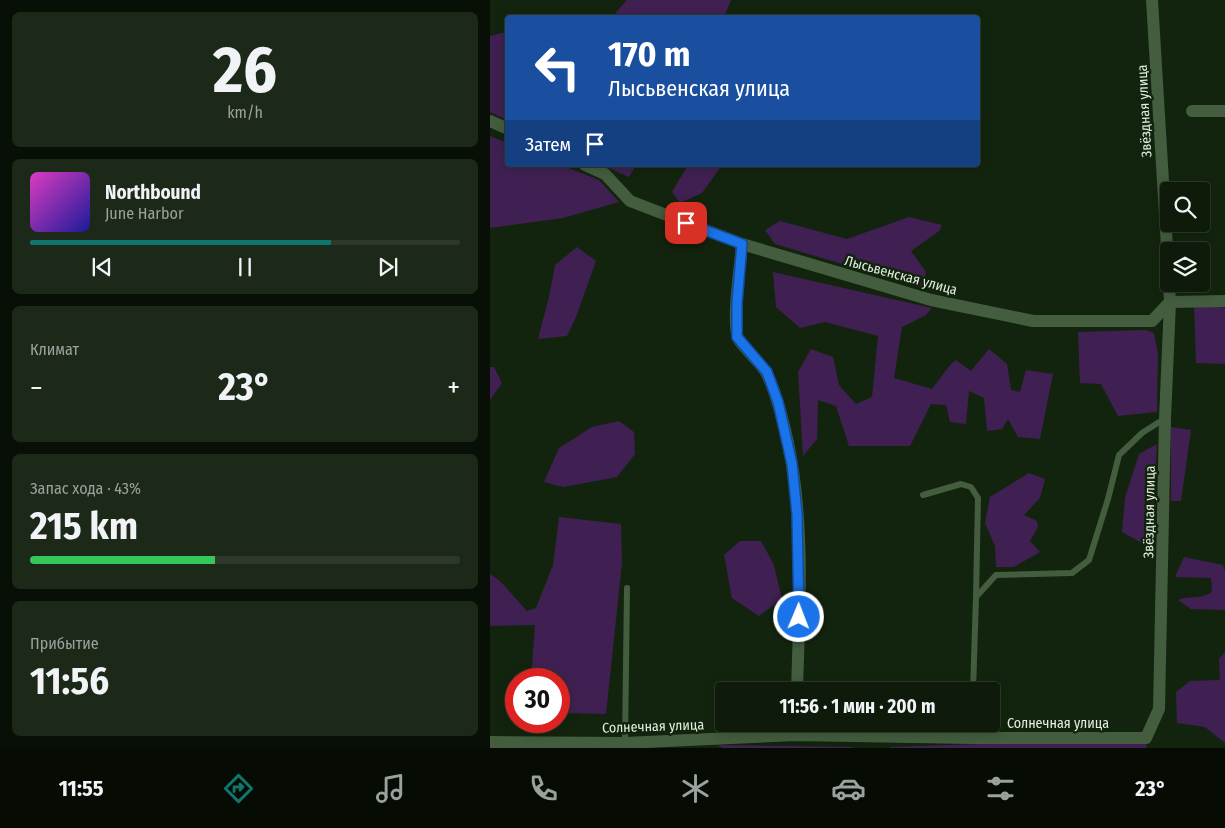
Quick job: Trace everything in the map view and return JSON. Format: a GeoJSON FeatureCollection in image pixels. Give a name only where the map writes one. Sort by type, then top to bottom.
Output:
{"type":"FeatureCollection","features":[{"type":"Feature","properties":{"kind":"street","name":"Звёздная улица"},"geometry":{"type":"LineString","coordinates":[[1152,0],[1167,242]]}},
{"type":"Feature","properties":{"kind":"street"},"geometry":{"type":"LineString","coordinates":[[1192,111],[1225,112]]}},
{"type":"Feature","properties":{"kind":"street"},"geometry":{"type":"LineString","coordinates":[[490,120],[505,128]]}},
{"type":"Feature","properties":{"kind":"street","name":"Лысьвенская улица"},"geometry":{"type":"LineString","coordinates":[[590,167],[605,174],[630,201],[742,244],[931,300],[1033,322],[1152,321],[1170,302]]}},
{"type":"Feature","properties":{"kind":"street"},"geometry":{"type":"LineString","coordinates":[[742,244],[737,303],[737,337],[767,372],[778,402],[792,464],[797,514],[800,599],[796,682]]}},
{"type":"Feature","properties":{"kind":"street","name":"Звёздная улица"},"geometry":{"type":"LineString","coordinates":[[1146,738],[1159,709],[1170,292]]}},
{"type":"Feature","properties":{"kind":"street"},"geometry":{"type":"LineString","coordinates":[[1170,302],[1225,301]]}},
{"type":"Feature","properties":{"kind":"street","name":"Солнечная улица"},"geometry":{"type":"LineString","coordinates":[[490,742],[624,742],[766,732]]}},
{"type":"Feature","properties":{"kind":"street","name":"Солнечная улица"},"geometry":{"type":"LineString","coordinates":[[839,732],[971,738],[1146,738]]}},
{"type":"Feature","properties":{"kind":"lane"},"geometry":{"type":"LineString","coordinates":[[976,597],[996,575],[1072,573],[1089,560],[1108,499],[1119,455],[1142,433],[1166,418]]}},
{"type":"Feature","properties":{"kind":"lane"},"geometry":{"type":"LineString","coordinates":[[923,495],[961,484],[971,487],[978,498],[973,682]]}},
{"type":"Feature","properties":{"kind":"lane"},"geometry":{"type":"LineString","coordinates":[[624,742],[626,588]]}},
{"type":"Feature","properties":{"kind":"lane"},"geometry":{"type":"LineString","coordinates":[[971,732],[971,738]]}},
{"type":"Feature","properties":{"kind":"shaded area"},"geometry":{"type":"Polygon","coordinates":[[[627,0],[731,0],[725,15],[614,15],[627,0]]]}},
{"type":"Feature","properties":{"kind":"shaded area"},"geometry":{"type":"Polygon","coordinates":[[[505,32],[505,119],[490,112],[490,36],[505,32]]]}},
{"type":"Feature","properties":{"kind":"shaded area"},"geometry":{"type":"Polygon","coordinates":[[[490,136],[505,142],[505,167],[566,167],[599,180],[619,202],[563,218],[490,228],[490,136]]]}},
{"type":"Feature","properties":{"kind":"shaded area"},"geometry":{"type":"Polygon","coordinates":[[[606,167],[635,167],[629,177],[606,167]]]}},
{"type":"Feature","properties":{"kind":"shaded area"},"geometry":{"type":"Polygon","coordinates":[[[687,167],[721,167],[702,193],[680,203],[672,192],[687,167]]]}},
{"type":"Feature","properties":{"kind":"shaded area"},"geometry":{"type":"Polygon","coordinates":[[[909,217],[942,225],[939,231],[911,251],[926,272],[923,288],[775,244],[765,230],[780,221],[847,239],[909,217]]]}},
{"type":"Feature","properties":{"kind":"shaded area"},"geometry":{"type":"Polygon","coordinates":[[[577,247],[596,261],[576,317],[567,336],[538,339],[555,265],[577,247]]]}},
{"type":"Feature","properties":{"kind":"shaded area"},"geometry":{"type":"Polygon","coordinates":[[[773,272],[932,308],[926,315],[902,327],[894,378],[932,389],[956,360],[971,371],[989,349],[1007,364],[1011,390],[1020,392],[1026,370],[1053,374],[1040,439],[1018,437],[1008,419],[1002,429],[987,431],[984,398],[969,391],[966,424],[950,422],[946,405],[931,404],[910,446],[849,446],[836,406],[818,400],[817,439],[803,456],[798,372],[811,349],[833,357],[839,385],[856,404],[872,397],[878,336],[825,322],[800,328],[776,307],[773,272]]]}},
{"type":"Feature","properties":{"kind":"shaded area"},"geometry":{"type":"Polygon","coordinates":[[[1194,303],[1225,308],[1225,364],[1196,363],[1194,303]]]}},
{"type":"Feature","properties":{"kind":"shaded area"},"geometry":{"type":"Polygon","coordinates":[[[1146,330],[1154,333],[1158,354],[1157,412],[1118,416],[1101,384],[1080,383],[1078,332],[1146,330]]]}},
{"type":"Feature","properties":{"kind":"shaded area"},"geometry":{"type":"Polygon","coordinates":[[[490,367],[494,367],[502,383],[490,400],[490,367]]]}},
{"type":"Feature","properties":{"kind":"shaded area"},"geometry":{"type":"Polygon","coordinates":[[[619,421],[634,432],[635,454],[617,477],[563,487],[544,482],[559,448],[592,427],[619,421]]]}},
{"type":"Feature","properties":{"kind":"shaded area"},"geometry":{"type":"Polygon","coordinates":[[[1171,427],[1191,430],[1181,501],[1171,501],[1171,427]]]}},
{"type":"Feature","properties":{"kind":"shaded area"},"geometry":{"type":"Polygon","coordinates":[[[1157,444],[1151,548],[1122,532],[1125,498],[1139,454],[1157,444]]]}},
{"type":"Feature","properties":{"kind":"shaded area"},"geometry":{"type":"Polygon","coordinates":[[[1029,473],[1045,479],[1040,498],[1024,515],[1037,521],[1038,527],[1030,541],[1040,552],[1014,567],[996,567],[995,546],[985,523],[990,497],[1029,473]]]}},
{"type":"Feature","properties":{"kind":"shaded area"},"geometry":{"type":"Polygon","coordinates":[[[559,517],[621,524],[622,563],[606,714],[570,713],[570,668],[532,668],[535,625],[490,626],[490,574],[500,581],[527,611],[536,608],[553,565],[559,517]]]}},
{"type":"Feature","properties":{"kind":"shaded area"},"geometry":{"type":"Polygon","coordinates":[[[740,541],[761,541],[774,565],[782,599],[759,616],[732,598],[724,555],[740,541]]]}},
{"type":"Feature","properties":{"kind":"shaded area"},"geometry":{"type":"Polygon","coordinates":[[[1184,557],[1223,565],[1225,571],[1225,610],[1191,609],[1178,600],[1203,596],[1212,592],[1211,578],[1175,577],[1184,557]]]}},
{"type":"Feature","properties":{"kind":"shaded area"},"geometry":{"type":"Polygon","coordinates":[[[1225,652],[1225,743],[1205,727],[1177,723],[1176,692],[1190,681],[1220,680],[1219,659],[1225,652]]]}},
{"type":"Feature","properties":{"kind":"shaded area"},"geometry":{"type":"Polygon","coordinates":[[[1040,742],[1146,744],[1147,748],[890,748],[890,747],[1040,742]]]}},
{"type":"Feature","properties":{"kind":"shaded area"},"geometry":{"type":"Polygon","coordinates":[[[718,745],[853,747],[853,748],[722,748],[718,745]]]}},
{"type":"Feature","properties":{"kind":"route"},"geometry":{"type":"LineString","coordinates":[[686,223],[742,244],[737,303],[737,337],[767,372],[778,402],[792,464],[797,514],[799,617]]}}]}
